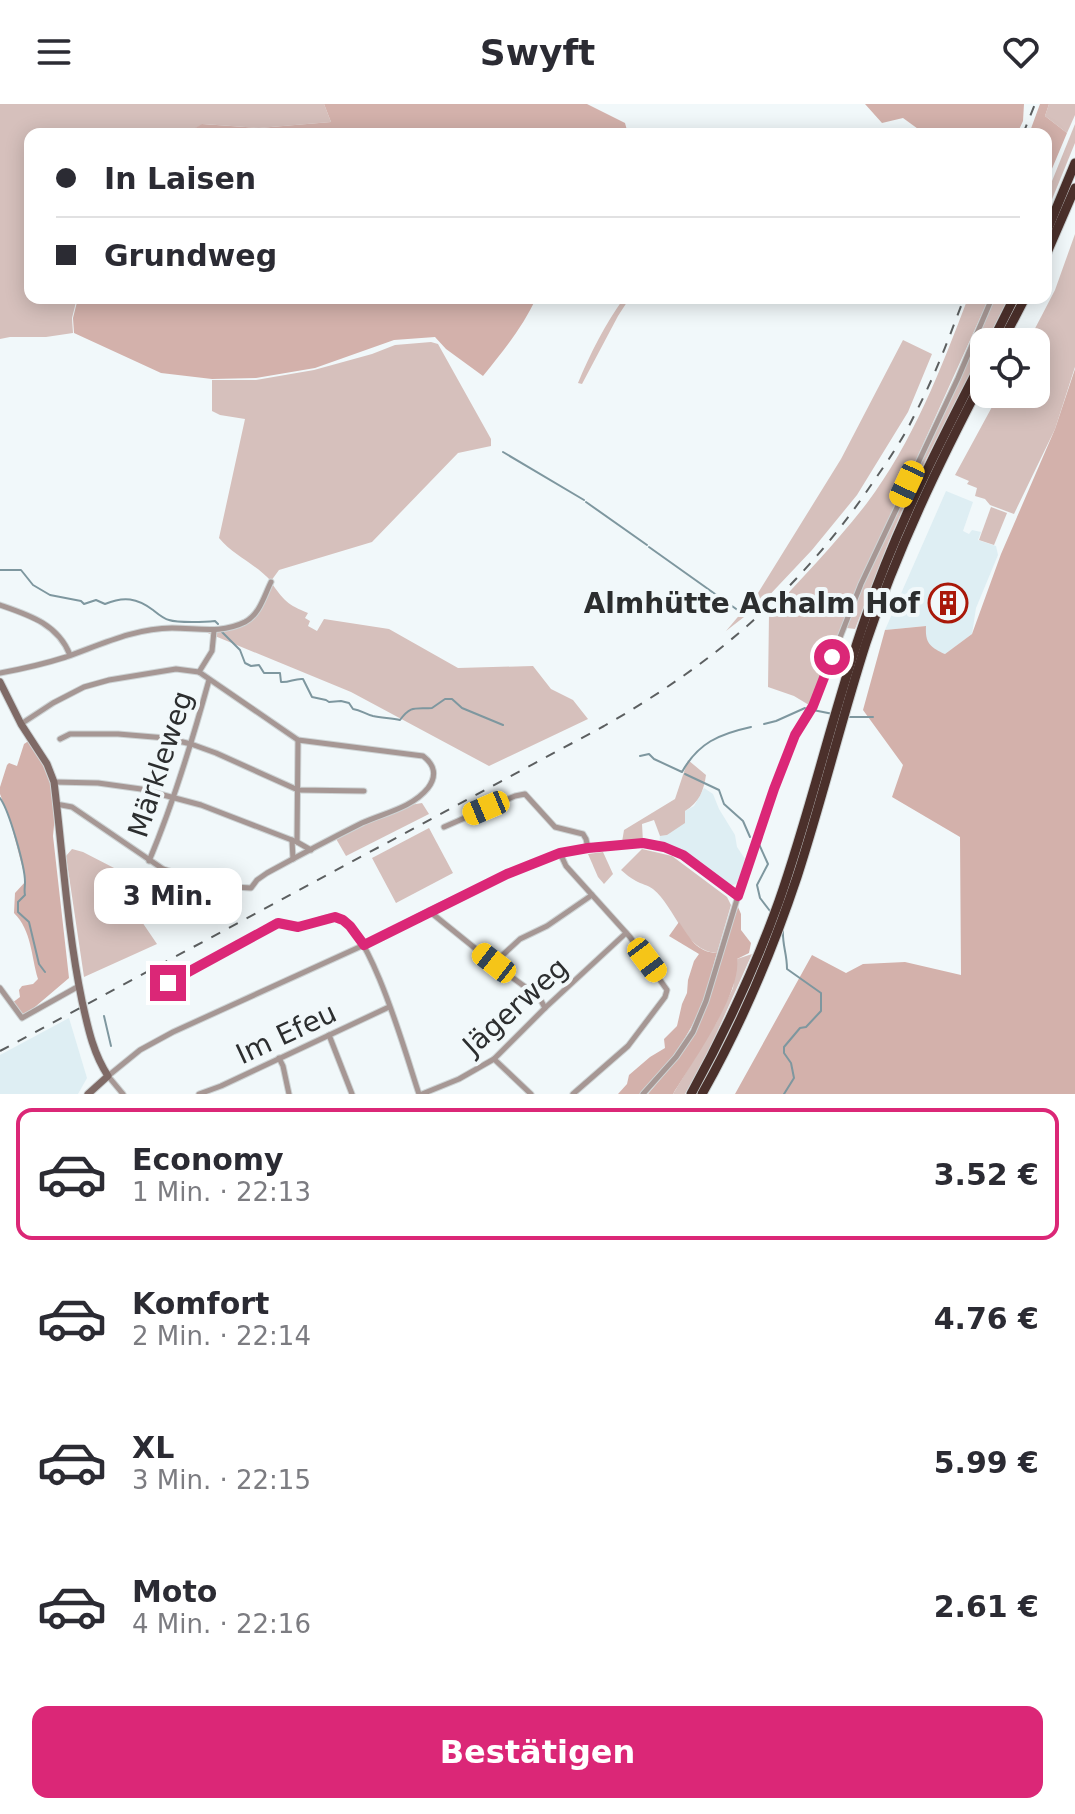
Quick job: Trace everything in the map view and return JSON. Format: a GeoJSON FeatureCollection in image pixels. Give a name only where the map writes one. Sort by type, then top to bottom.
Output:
{"type":"FeatureCollection","features":[{"type":"Feature","properties":{"kind":"highway"},"geometry":{"type":"LineString","coordinates":[[1052,222],[1070,188],[1069,168],[1075,150]]}},
{"type":"Feature","properties":{"kind":"highway"},"geometry":{"type":"LineString","coordinates":[[1052,238],[1070,188],[1075,163]]}},
{"type":"Feature","properties":{"kind":"highway"},"geometry":{"type":"LineString","coordinates":[[999,328],[1011,304]]}},
{"type":"Feature","properties":{"kind":"highway"},"geometry":{"type":"LineString","coordinates":[[1009,328],[1022,304]]}},
{"type":"Feature","properties":{"kind":"highway"},"geometry":{"type":"LineString","coordinates":[[702,1094],[732,1038],[786,894],[844,702],[866,617],[893,543],[928,465],[970,384]]}},
{"type":"Feature","properties":{"kind":"highway"},"geometry":{"type":"LineString","coordinates":[[844,702],[904,540],[970,404]]}},
{"type":"Feature","properties":{"kind":"highway"},"geometry":{"type":"LineString","coordinates":[[691,1094],[761,961]]}},
{"type":"Feature","properties":{"kind":"street"},"geometry":{"type":"LineString","coordinates":[[643,1094],[676,1057],[693,1032],[795,735],[813,706],[861,584],[989,304]]}},
{"type":"Feature","properties":{"kind":"street"},"geometry":{"type":"LineString","coordinates":[[0,673],[45,664],[152,630],[214,631],[232,627],[247,621],[260,608],[271,582]]}},
{"type":"Feature","properties":{"kind":"street"},"geometry":{"type":"LineString","coordinates":[[0,605],[40,620],[54,630],[70,655]]}},
{"type":"Feature","properties":{"kind":"street"},"geometry":{"type":"LineString","coordinates":[[199,672],[212,651],[214,631]]}},
{"type":"Feature","properties":{"kind":"street"},"geometry":{"type":"LineString","coordinates":[[21,724],[84,687],[176,669],[199,672],[298,740],[423,756],[434,771],[434,778],[426,790],[409,803],[293,859],[257,880],[251,888],[208,884],[163,869],[72,807],[56,804]]}},
{"type":"Feature","properties":{"kind":"street","name":"Märkleweg"},"geometry":{"type":"LineString","coordinates":[[149,861],[173,799],[209,679]]}},
{"type":"Feature","properties":{"kind":"street"},"geometry":{"type":"LineString","coordinates":[[0,682],[54,782],[79,986],[93,1049],[99,1063],[123,1094]]}},
{"type":"Feature","properties":{"kind":"street"},"geometry":{"type":"LineString","coordinates":[[60,739],[70,734],[166,738],[191,744],[298,790],[364,791]]}},
{"type":"Feature","properties":{"kind":"street"},"geometry":{"type":"LineString","coordinates":[[293,859],[298,740]]}},
{"type":"Feature","properties":{"kind":"street"},"geometry":{"type":"LineString","coordinates":[[54,782],[98,783],[141,789],[201,805],[311,850]]}},
{"type":"Feature","properties":{"kind":"street"},"geometry":{"type":"LineString","coordinates":[[444,827],[525,794],[555,827],[583,834],[588,848]]}},
{"type":"Feature","properties":{"kind":"street"},"geometry":{"type":"LineString","coordinates":[[88,1094],[140,1050],[173,1032],[364,945],[507,874],[560,853],[643,843],[664,847],[683,855],[738,896]]}},
{"type":"Feature","properties":{"kind":"street"},"geometry":{"type":"LineString","coordinates":[[560,853],[566,866],[626,933],[667,990],[628,1046],[573,1094]]}},
{"type":"Feature","properties":{"kind":"street"},"geometry":{"type":"LineString","coordinates":[[494,963],[520,939],[547,926],[592,895]]}},
{"type":"Feature","properties":{"kind":"street"},"geometry":{"type":"LineString","coordinates":[[429,911],[539,997],[545,1008]]}},
{"type":"Feature","properties":{"kind":"street"},"geometry":{"type":"LineString","coordinates":[[168,983],[278,923],[298,927],[335,917],[343,920],[364,945],[381,980],[420,1094]]}},
{"type":"Feature","properties":{"kind":"street","name":"Jägerweg"},"geometry":{"type":"LineString","coordinates":[[420,1094],[459,1079],[494,1059],[626,933]]}},
{"type":"Feature","properties":{"kind":"street"},"geometry":{"type":"LineString","coordinates":[[0,988],[22,1018],[79,986]]}},
{"type":"Feature","properties":{"kind":"street","name":"Im Efeu"},"geometry":{"type":"LineString","coordinates":[[199,1094],[389,1007]]}},
{"type":"Feature","properties":{"kind":"street"},"geometry":{"type":"LineString","coordinates":[[329,1035],[352,1094]]}},
{"type":"Feature","properties":{"kind":"street"},"geometry":{"type":"LineString","coordinates":[[279,1058],[289,1094]]}},
{"type":"Feature","properties":{"kind":"street"},"geometry":{"type":"LineString","coordinates":[[494,1059],[531,1094]]}},
{"type":"Feature","properties":{"kind":"shaded area"},"geometry":{"type":"Polygon","coordinates":[[[0,104],[324,104],[331,122],[259,128],[203,124],[196,128],[24,128],[24,304],[76,304],[73,333],[0,339],[0,104]]]}},
{"type":"Feature","properties":{"kind":"shaded area"},"geometry":{"type":"Polygon","coordinates":[[[324,104],[587,104],[625,123],[626,128],[259,128],[331,122],[324,104]]]}},
{"type":"Feature","properties":{"kind":"shaded area"},"geometry":{"type":"Polygon","coordinates":[[[865,104],[1024,104],[1020,128],[917,128],[903,118],[882,123],[865,104]]]}},
{"type":"Feature","properties":{"kind":"shaded area"},"geometry":{"type":"Polygon","coordinates":[[[1040,104],[1049,104],[1045,116],[1067,133],[1052,169],[1052,128],[1031,128],[1040,104]]]}},
{"type":"Feature","properties":{"kind":"shaded area"},"geometry":{"type":"Polygon","coordinates":[[[1049,104],[1075,104],[1075,115],[1067,133],[1045,116],[1049,104]]]}},
{"type":"Feature","properties":{"kind":"shaded area"},"geometry":{"type":"Polygon","coordinates":[[[202,124],[259,128],[195,128],[202,124]]]}},
{"type":"Feature","properties":{"kind":"shaded area"},"geometry":{"type":"Polygon","coordinates":[[[1075,124],[1075,143],[1052,199],[1052,181],[1075,124]]]}},
{"type":"Feature","properties":{"kind":"shaded area"},"geometry":{"type":"Polygon","coordinates":[[[1075,234],[1075,367],[1055,429],[1014,514],[975,496],[977,488],[955,475],[991,408],[1050,408],[1050,328],[1035,328],[1048,304],[1052,304],[1052,296],[1075,234]]]}},
{"type":"Feature","properties":{"kind":"shaded area"},"geometry":{"type":"Polygon","coordinates":[[[76,304],[533,304],[519,329],[483,376],[435,337],[394,340],[315,368],[256,378],[212,379],[161,373],[74,333],[76,304]]]}},
{"type":"Feature","properties":{"kind":"shaded area"},"geometry":{"type":"Polygon","coordinates":[[[620,304],[626,304],[582,384],[578,383],[598,339],[620,304]]]}},
{"type":"Feature","properties":{"kind":"shaded area"},"geometry":{"type":"Polygon","coordinates":[[[966,304],[986,304],[975,328],[970,328],[970,340],[809,705],[768,687],[769,614],[867,503],[898,455],[925,404],[966,304]]]}},
{"type":"Feature","properties":{"kind":"shaded area"},"geometry":{"type":"Polygon","coordinates":[[[991,304],[1006,304],[993,328],[980,328],[991,304]]]}},
{"type":"Feature","properties":{"kind":"shaded area"},"geometry":{"type":"Polygon","coordinates":[[[903,340],[932,354],[908,412],[857,495],[812,550],[762,603],[726,631],[758,593],[841,459],[903,340]]]}},
{"type":"Feature","properties":{"kind":"shaded area"},"geometry":{"type":"Polygon","coordinates":[[[438,344],[491,439],[491,446],[458,453],[372,542],[279,570],[271,581],[219,538],[245,419],[212,411],[212,380],[256,380],[314,370],[395,345],[438,344]]]}},
{"type":"Feature","properties":{"kind":"shaded area"},"geometry":{"type":"Polygon","coordinates":[[[970,350],[970,373],[915,481],[855,629],[847,628],[863,584],[970,350]]]}},
{"type":"Feature","properties":{"kind":"shaded area"},"geometry":{"type":"Polygon","coordinates":[[[1075,369],[1075,1094],[735,1094],[812,955],[846,973],[863,964],[905,962],[961,975],[960,837],[892,797],[903,765],[863,710],[885,630],[926,626],[930,644],[945,654],[972,634],[1001,554],[1055,429],[1075,369]]]}},
{"type":"Feature","properties":{"kind":"shaded area"},"geometry":{"type":"Polygon","coordinates":[[[946,491],[973,502],[963,531],[969,534],[972,530],[981,532],[978,540],[996,546],[998,555],[976,608],[972,634],[945,654],[932,649],[925,638],[925,626],[885,630],[946,491]]]}},
{"type":"Feature","properties":{"kind":"shaded area"},"geometry":{"type":"Polygon","coordinates":[[[991,507],[1007,513],[994,545],[979,540],[991,507]]]}},
{"type":"Feature","properties":{"kind":"shaded area"},"geometry":{"type":"Polygon","coordinates":[[[271,582],[286,601],[308,613],[305,618],[310,621],[308,626],[317,631],[324,619],[389,629],[458,668],[533,666],[551,689],[573,700],[588,719],[489,766],[351,692],[198,629],[221,627],[249,616],[271,582]]]}},
{"type":"Feature","properties":{"kind":"shaded area"},"geometry":{"type":"Polygon","coordinates":[[[27,742],[32,742],[47,764],[56,804],[53,836],[69,978],[22,1018],[12,1003],[20,997],[22,986],[33,984],[38,979],[28,936],[14,913],[15,893],[26,881],[0,787],[7,765],[17,766],[27,742]]]}},
{"type":"Feature","properties":{"kind":"shaded area"},"geometry":{"type":"Polygon","coordinates":[[[688,760],[706,775],[700,796],[685,811],[685,823],[660,836],[654,820],[642,824],[643,842],[622,842],[624,830],[675,799],[688,760]]]}},
{"type":"Feature","properties":{"kind":"shaded area"},"geometry":{"type":"Polygon","coordinates":[[[704,788],[713,794],[745,859],[738,883],[728,887],[685,853],[659,844],[660,836],[667,835],[685,811],[694,806],[704,788]]]}},
{"type":"Feature","properties":{"kind":"shaded area"},"geometry":{"type":"Polygon","coordinates":[[[422,803],[429,814],[346,856],[335,837],[410,805],[422,803]]]}},
{"type":"Feature","properties":{"kind":"shaded area"},"geometry":{"type":"Polygon","coordinates":[[[429,828],[453,873],[396,903],[372,858],[429,828]]]}},
{"type":"Feature","properties":{"kind":"shaded area"},"geometry":{"type":"Polygon","coordinates":[[[72,849],[149,881],[138,916],[157,944],[84,977],[66,856],[72,849]]]}},
{"type":"Feature","properties":{"kind":"shaded area"},"geometry":{"type":"Polygon","coordinates":[[[642,849],[672,856],[727,897],[731,905],[717,953],[696,945],[653,889],[621,870],[642,849]]]}},
{"type":"Feature","properties":{"kind":"shaded area"},"geometry":{"type":"Polygon","coordinates":[[[603,852],[613,874],[604,884],[588,854],[603,852]]]}},
{"type":"Feature","properties":{"kind":"shaded area"},"geometry":{"type":"Polygon","coordinates":[[[738,907],[741,930],[751,943],[749,953],[737,959],[732,990],[724,1009],[673,1094],[648,1094],[678,1058],[694,1032],[738,907]]]}},
{"type":"Feature","properties":{"kind":"shaded area"},"geometry":{"type":"Polygon","coordinates":[[[679,922],[699,947],[717,953],[705,995],[677,1051],[659,1073],[640,1094],[618,1094],[627,1084],[629,1075],[665,1048],[664,1039],[677,1026],[688,980],[699,954],[669,936],[679,922]]]}},
{"type":"Feature","properties":{"kind":"shaded area"},"geometry":{"type":"Polygon","coordinates":[[[752,954],[705,1059],[685,1094],[673,1094],[716,1023],[733,988],[737,959],[752,954]]]}},
{"type":"Feature","properties":{"kind":"shaded area"},"geometry":{"type":"Polygon","coordinates":[[[69,1018],[87,1078],[78,1094],[0,1094],[0,1055],[69,1018]]]}},
{"type":"Feature","properties":{"kind":"waterway"},"geometry":{"type":"LineString","coordinates":[[503,452],[584,500]]}},
{"type":"Feature","properties":{"kind":"waterway"},"geometry":{"type":"LineString","coordinates":[[586,502],[647,545]]}},
{"type":"Feature","properties":{"kind":"waterway"},"geometry":{"type":"LineString","coordinates":[[649,547],[739,611]]}},
{"type":"Feature","properties":{"kind":"waterway"},"geometry":{"type":"LineString","coordinates":[[0,570],[21,570],[33,585],[50,595],[84,604],[96,600],[105,604],[130,600],[147,606],[169,620],[215,621],[218,624]]}},
{"type":"Feature","properties":{"kind":"waterway"},"geometry":{"type":"LineString","coordinates":[[222,632],[240,650],[245,663],[259,665],[264,673],[280,673],[281,682],[303,679],[312,697],[349,703],[353,709],[370,715],[400,720],[410,710],[432,708],[445,699],[452,699],[462,708],[503,725]]}},
{"type":"Feature","properties":{"kind":"waterway"},"geometry":{"type":"LineString","coordinates":[[764,724],[805,708]]}},
{"type":"Feature","properties":{"kind":"waterway"},"geometry":{"type":"LineString","coordinates":[[813,710],[833,714]]}},
{"type":"Feature","properties":{"kind":"waterway"},"geometry":{"type":"LineString","coordinates":[[847,717],[873,717]]}},
{"type":"Feature","properties":{"kind":"waterway"},"geometry":{"type":"LineString","coordinates":[[640,756],[649,754],[682,772],[695,754],[710,741],[751,727]]}},
{"type":"Feature","properties":{"kind":"waterway"},"geometry":{"type":"LineString","coordinates":[[685,774],[719,790],[724,804],[743,821],[750,837]]}},
{"type":"Feature","properties":{"kind":"waterway"},"geometry":{"type":"LineString","coordinates":[[0,798],[12,826],[24,874],[25,895],[18,902],[18,912],[29,922],[39,964],[45,972]]}},
{"type":"Feature","properties":{"kind":"waterway"},"geometry":{"type":"LineString","coordinates":[[758,842],[768,864],[757,885],[760,898],[770,911]]}},
{"type":"Feature","properties":{"kind":"waterway"},"geometry":{"type":"LineString","coordinates":[[783,929],[787,969],[821,993],[821,1011],[806,1027],[800,1028],[784,1047],[794,1078],[784,1094]]}},
{"type":"Feature","properties":{"kind":"waterway"},"geometry":{"type":"LineString","coordinates":[[104,1016],[111,1046]]}},
{"type":"Feature","properties":{"kind":"railway"},"geometry":{"type":"LineString","coordinates":[[1025,128],[1035,104]]}},
{"type":"Feature","properties":{"kind":"railway"},"geometry":{"type":"LineString","coordinates":[[0,1051],[604,726],[717,651],[783,593],[842,526],[869,488],[899,444],[921,402],[962,304]]}},
{"type":"Feature","properties":{"kind":"place","name":"Almhütte Achalm Hof"},"geometry":{"type":"Point","coordinates":[948,603]}},
{"type":"Feature","properties":{"kind":"route"},"geometry":{"type":"LineString","coordinates":[[168,983],[278,923],[298,927],[335,917],[350,926],[364,945],[507,874],[560,853],[588,848],[643,843],[664,847],[683,855],[738,896],[795,735],[813,706],[832,657]]}}]}
